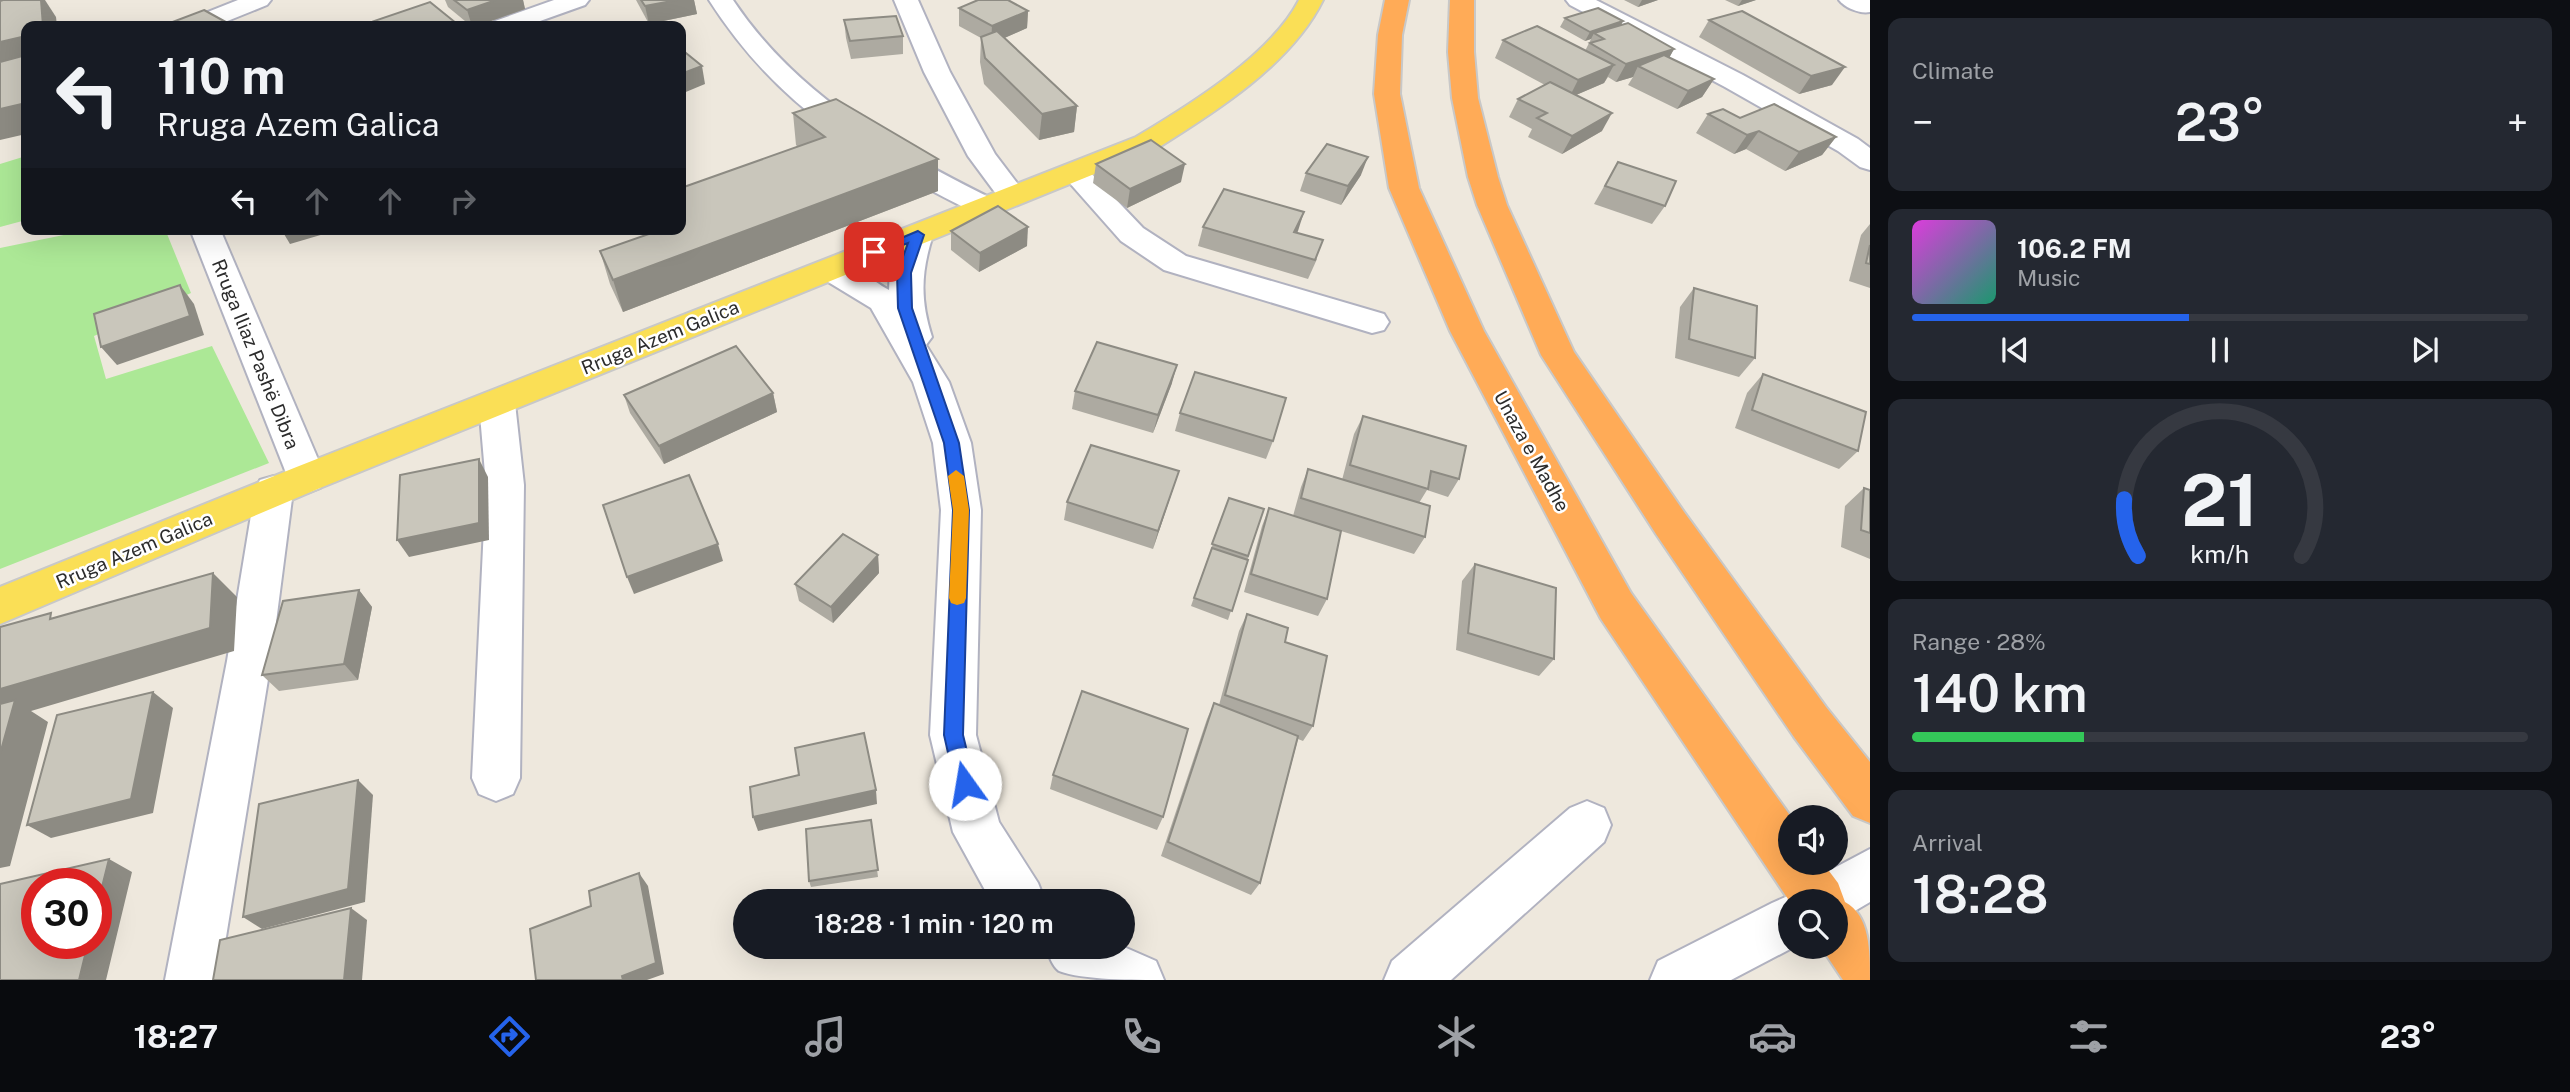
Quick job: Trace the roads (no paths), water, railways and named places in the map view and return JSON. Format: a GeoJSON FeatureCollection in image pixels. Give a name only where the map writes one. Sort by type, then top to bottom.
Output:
{"type":"FeatureCollection","features":[{"type":"Feature","properties":{"kind":"highway","name":"Unaza e Madhe"},"geometry":{"type":"LineString","coordinates":[[1397,0],[1390,35],[1387,94],[1404,188],[1467,331],[1616,606],[1778,841]]}},
{"type":"Feature","properties":{"kind":"highway"},"geometry":{"type":"LineString","coordinates":[[1462,0],[1461,52],[1465,99],[1483,177],[1492,205],[1559,355],[1670,523],[1810,722],[1870,800]]}},
{"type":"Feature","properties":{"kind":"highway"},"geometry":{"type":"LineString","coordinates":[[1802,875],[1813,889]]}},
{"type":"Feature","properties":{"kind":"highway"},"geometry":{"type":"LineString","coordinates":[[1848,941],[1870,973]]}},
{"type":"Feature","properties":{"kind":"main road","name":"Rruga Azem Galica"},"geometry":{"type":"LineString","coordinates":[[0,606],[290,484],[1146,143],[1205,107],[1245,77],[1294,27],[1311,0]]}},
{"type":"Feature","properties":{"kind":"street"},"geometry":{"type":"LineString","coordinates":[[206,21],[259,0]]}},
{"type":"Feature","properties":{"kind":"street"},"geometry":{"type":"LineString","coordinates":[[518,21],[577,0]]}},
{"type":"Feature","properties":{"kind":"street"},"geometry":{"type":"LineString","coordinates":[[721,0],[729,15],[769,64],[828,115],[921,175],[986,207]]}},
{"type":"Feature","properties":{"kind":"street"},"geometry":{"type":"LineString","coordinates":[[906,0],[937,72],[982,156],[1012,196]]}},
{"type":"Feature","properties":{"kind":"street"},"geometry":{"type":"LineString","coordinates":[[1578,0],[1734,81],[1848,145],[1870,161]]}},
{"type":"Feature","properties":{"kind":"street"},"geometry":{"type":"LineString","coordinates":[[1074,172],[1130,236],[1148,250],[1175,263],[1372,322]]}},
{"type":"Feature","properties":{"kind":"street","name":"Rruga Iliaz Pashë Dibra"},"geometry":{"type":"LineString","coordinates":[[207,235],[290,484]]}},
{"type":"Feature","properties":{"kind":"street"},"geometry":{"type":"LineString","coordinates":[[918,235],[904,273],[905,308],[952,443],[961,510],[953,735],[977,832],[1013,889]]}},
{"type":"Feature","properties":{"kind":"street"},"geometry":{"type":"LineString","coordinates":[[821,274],[905,340],[931,382]]}},
{"type":"Feature","properties":{"kind":"street"},"geometry":{"type":"LineString","coordinates":[[496,778],[505,485],[497,403]]}},
{"type":"Feature","properties":{"kind":"street"},"geometry":{"type":"LineString","coordinates":[[192,980],[249,661],[290,484]]}},
{"type":"Feature","properties":{"kind":"street"},"geometry":{"type":"LineString","coordinates":[[1410,980],[1587,825]]}},
{"type":"Feature","properties":{"kind":"street"},"geometry":{"type":"LineString","coordinates":[[1843,889],[1870,874]]}},
{"type":"Feature","properties":{"kind":"street"},"geometry":{"type":"LineString","coordinates":[[1677,980],[1778,927]]}},
{"type":"Feature","properties":{"kind":"street"},"geometry":{"type":"LineString","coordinates":[[1092,959],[1137,980]]}}]}
